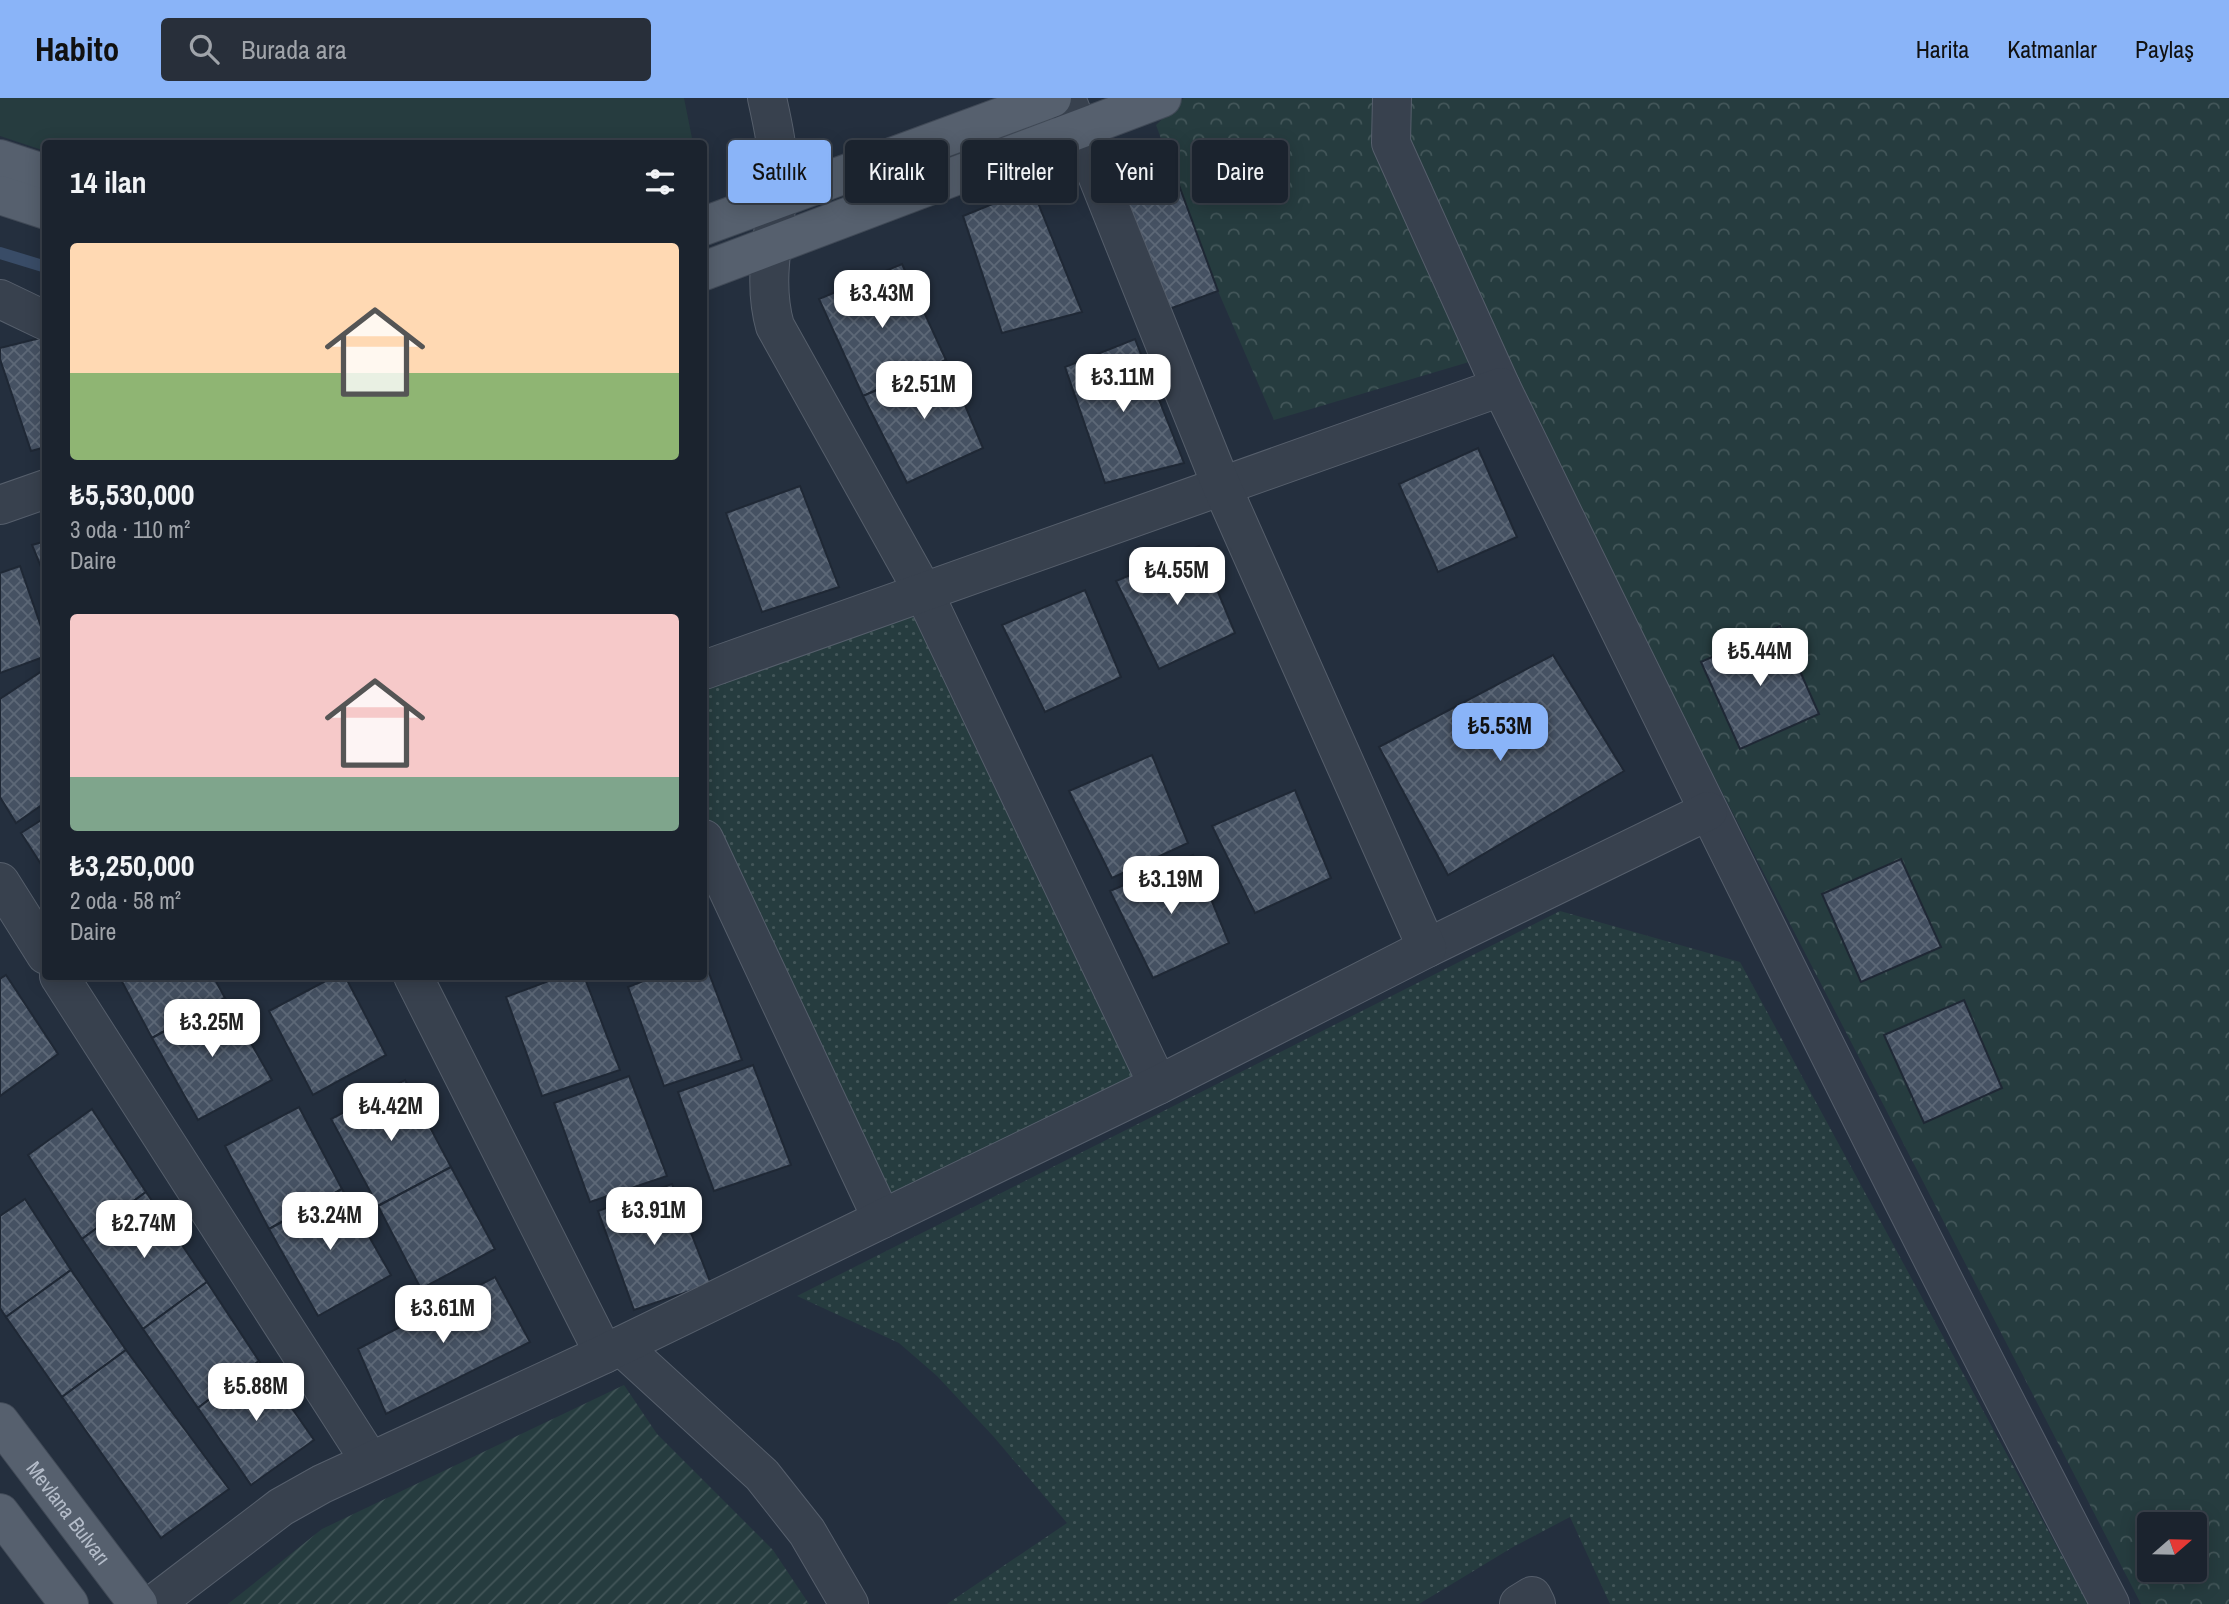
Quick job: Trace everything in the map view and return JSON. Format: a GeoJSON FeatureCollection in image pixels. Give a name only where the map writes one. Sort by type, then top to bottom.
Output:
{"type":"FeatureCollection","features":[{"type":"Feature","properties":{"kind":"main road"},"geometry":{"type":"LineString","coordinates":[[831,179],[1052,98]]}},
{"type":"Feature","properties":{"kind":"main road"},"geometry":{"type":"LineString","coordinates":[[707,270],[771,246],[1072,114],[1162,98]]}},
{"type":"Feature","properties":{"kind":"main road"},"geometry":{"type":"LineString","coordinates":[[0,159],[42,173]]}},
{"type":"Feature","properties":{"kind":"main road"},"geometry":{"type":"LineString","coordinates":[[0,195],[42,210]]}},
{"type":"Feature","properties":{"kind":"main road"},"geometry":{"type":"LineString","coordinates":[[707,225],[766,203]]}},
{"type":"Feature","properties":{"kind":"main road","name":"Mevlana Bulvarı"},"geometry":{"type":"LineString","coordinates":[[0,1422],[138,1604]]}},
{"type":"Feature","properties":{"kind":"main road"},"geometry":{"type":"LineString","coordinates":[[0,1513],[69,1604]]}},
{"type":"Feature","properties":{"kind":"street"},"geometry":{"type":"LineString","coordinates":[[767,98],[775,140]]}},
{"type":"Feature","properties":{"kind":"street"},"geometry":{"type":"LineString","coordinates":[[1392,98],[1391,143],[1501,387],[1708,811],[2005,1404],[2110,1604]]}},
{"type":"Feature","properties":{"kind":"street"},"geometry":{"type":"LineString","coordinates":[[1072,114],[1222,487],[1427,948]]}},
{"type":"Feature","properties":{"kind":"street"},"geometry":{"type":"LineString","coordinates":[[776,203],[768,301],[775,326],[924,593],[1158,1085]]}},
{"type":"Feature","properties":{"kind":"street"},"geometry":{"type":"LineString","coordinates":[[0,299],[42,319]]}},
{"type":"Feature","properties":{"kind":"street"},"geometry":{"type":"LineString","coordinates":[[707,669],[1501,387]]}},
{"type":"Feature","properties":{"kind":"street"},"geometry":{"type":"LineString","coordinates":[[0,505],[42,490]]}},
{"type":"Feature","properties":{"kind":"street"},"geometry":{"type":"LineString","coordinates":[[154,1604],[281,1507],[370,1461],[613,1350],[1158,1085],[1427,948],[1708,811]]}},
{"type":"Feature","properties":{"kind":"street"},"geometry":{"type":"LineString","coordinates":[[707,845],[882,1219]]}},
{"type":"Feature","properties":{"kind":"street"},"geometry":{"type":"LineString","coordinates":[[0,882],[42,946]]}},
{"type":"Feature","properties":{"kind":"street"},"geometry":{"type":"LineString","coordinates":[[64,980],[370,1461]]}},
{"type":"Feature","properties":{"kind":"street"},"geometry":{"type":"LineString","coordinates":[[415,980],[613,1350],[762,1475],[807,1532],[849,1604]]}},
{"type":"Feature","properties":{"kind":"street"},"geometry":{"type":"LineString","coordinates":[[1519,1604],[1532,1596],[1536,1604]]}},
{"type":"Feature","properties":{"kind":"green space"},"geometry":{"type":"Polygon","coordinates":[[[0,98],[684,98],[692,140],[42,140],[42,150],[0,136],[0,98]]]}},
{"type":"Feature","properties":{"kind":"green space"},"geometry":{"type":"Polygon","coordinates":[[[1184,98],[2229,98],[2229,1604],[2141,1604],[1496,354],[1274,420],[1218,291],[1178,184],[1178,140],[1162,140],[1156,125],[1184,98]]]}},
{"type":"Feature","properties":{"kind":"green space"},"geometry":{"type":"Polygon","coordinates":[[[924,593],[1158,1085],[882,1219],[707,845],[707,669],[924,593]]]}},
{"type":"Feature","properties":{"kind":"green space"},"geometry":{"type":"Polygon","coordinates":[[[1560,911],[1740,962],[2088,1604],[1610,1604],[1570,1517],[1513,1547],[1419,1604],[947,1604],[1067,1523],[993,1436],[937,1376],[899,1343],[797,1296],[1560,911]]]}},
{"type":"Feature","properties":{"kind":"green space"},"geometry":{"type":"Polygon","coordinates":[[[624,1385],[657,1434],[773,1550],[809,1604],[228,1604],[322,1529],[624,1385]]]}},
{"type":"Feature","properties":{"kind":"building"},"geometry":{"type":"Polygon","coordinates":[[[1178,183],[1218,291],[1161,312],[1120,203],[1178,203],[1178,183]]]}},
{"type":"Feature","properties":{"kind":"building"},"geometry":{"type":"Polygon","coordinates":[[[995,203],[1038,203],[1082,312],[1002,333],[963,216],[995,203]]]}},
{"type":"Feature","properties":{"kind":"building"},"geometry":{"type":"Polygon","coordinates":[[[902,264],[946,360],[863,396],[819,299],[902,264]]]}},
{"type":"Feature","properties":{"kind":"building"},"geometry":{"type":"Polygon","coordinates":[[[42,339],[42,448],[31,451],[0,359],[0,348],[42,339]]]}},
{"type":"Feature","properties":{"kind":"building"},"geometry":{"type":"Polygon","coordinates":[[[1135,339],[1184,463],[1105,483],[1065,367],[1135,339]]]}},
{"type":"Feature","properties":{"kind":"building"},"geometry":{"type":"Polygon","coordinates":[[[946,360],[983,448],[907,483],[863,396],[946,360]]]}},
{"type":"Feature","properties":{"kind":"building"},"geometry":{"type":"Polygon","coordinates":[[[1478,448],[1517,537],[1438,572],[1399,484],[1478,448]]]}},
{"type":"Feature","properties":{"kind":"building"},"geometry":{"type":"Polygon","coordinates":[[[800,486],[839,587],[762,612],[726,513],[800,486]]]}},
{"type":"Feature","properties":{"kind":"building"},"geometry":{"type":"Polygon","coordinates":[[[42,542],[42,569],[32,545],[42,542]]]}},
{"type":"Feature","properties":{"kind":"building"},"geometry":{"type":"Polygon","coordinates":[[[1199,546],[1235,633],[1159,669],[1116,581],[1199,546]]]}},
{"type":"Feature","properties":{"kind":"building"},"geometry":{"type":"Polygon","coordinates":[[[20,566],[42,629],[42,657],[0,673],[0,573],[20,566]]]}},
{"type":"Feature","properties":{"kind":"building"},"geometry":{"type":"Polygon","coordinates":[[[1085,590],[1121,677],[1045,712],[1002,625],[1085,590]]]}},
{"type":"Feature","properties":{"kind":"building"},"geometry":{"type":"Polygon","coordinates":[[[1780,626],[1819,714],[1740,749],[1701,662],[1780,626]]]}},
{"type":"Feature","properties":{"kind":"building"},"geometry":{"type":"Polygon","coordinates":[[[1553,655],[1624,771],[1448,875],[1379,747],[1553,655]]]}},
{"type":"Feature","properties":{"kind":"building"},"geometry":{"type":"Polygon","coordinates":[[[42,671],[42,805],[16,823],[0,797],[0,699],[42,671]]]}},
{"type":"Feature","properties":{"kind":"building"},"geometry":{"type":"Polygon","coordinates":[[[1152,755],[1188,843],[1112,878],[1069,791],[1152,755]]]}},
{"type":"Feature","properties":{"kind":"building"},"geometry":{"type":"Polygon","coordinates":[[[1295,790],[1331,878],[1255,913],[1212,826],[1295,790]]]}},
{"type":"Feature","properties":{"kind":"building"},"geometry":{"type":"Polygon","coordinates":[[[42,820],[42,866],[21,833],[42,820]]]}},
{"type":"Feature","properties":{"kind":"building"},"geometry":{"type":"Polygon","coordinates":[[[1193,855],[1229,943],[1153,978],[1110,891],[1193,855]]]}},
{"type":"Feature","properties":{"kind":"building"},"geometry":{"type":"Polygon","coordinates":[[[1901,859],[1941,947],[1861,982],[1822,894],[1901,859]]]}},
{"type":"Feature","properties":{"kind":"building"},"geometry":{"type":"Polygon","coordinates":[[[707,968],[742,1060],[664,1086],[628,987],[646,980],[707,980],[707,968]]]}},
{"type":"Feature","properties":{"kind":"building"},"geometry":{"type":"Polygon","coordinates":[[[6,975],[58,1054],[0,1096],[0,979],[6,975]]]}},
{"type":"Feature","properties":{"kind":"building"},"geometry":{"type":"Polygon","coordinates":[[[121,980],[215,980],[225,998],[152,1038],[121,980]]]}},
{"type":"Feature","properties":{"kind":"building"},"geometry":{"type":"Polygon","coordinates":[[[327,980],[347,980],[386,1055],[313,1095],[269,1011],[327,980]]]}},
{"type":"Feature","properties":{"kind":"building"},"geometry":{"type":"Polygon","coordinates":[[[551,980],[586,980],[620,1070],[542,1096],[506,997],[551,980]]]}},
{"type":"Feature","properties":{"kind":"building"},"geometry":{"type":"Polygon","coordinates":[[[225,998],[272,1080],[198,1120],[152,1038],[225,998]]]}},
{"type":"Feature","properties":{"kind":"building"},"geometry":{"type":"Polygon","coordinates":[[[1964,1000],[2002,1088],[1924,1123],[1884,1035],[1964,1000]]]}},
{"type":"Feature","properties":{"kind":"building"},"geometry":{"type":"Polygon","coordinates":[[[753,1065],[791,1165],[714,1191],[678,1092],[753,1065]]]}},
{"type":"Feature","properties":{"kind":"building"},"geometry":{"type":"Polygon","coordinates":[[[629,1076],[667,1176],[590,1202],[554,1103],[629,1076]]]}},
{"type":"Feature","properties":{"kind":"building"},"geometry":{"type":"Polygon","coordinates":[[[405,1080],[451,1167],[378,1206],[331,1119],[405,1080]]]}},
{"type":"Feature","properties":{"kind":"building"},"geometry":{"type":"Polygon","coordinates":[[[299,1107],[342,1189],[269,1229],[225,1146],[299,1107]]]}},
{"type":"Feature","properties":{"kind":"building"},"geometry":{"type":"Polygon","coordinates":[[[92,1109],[146,1192],[82,1239],[28,1155],[92,1109]]]}},
{"type":"Feature","properties":{"kind":"building"},"geometry":{"type":"Polygon","coordinates":[[[451,1167],[495,1249],[421,1289],[378,1206],[451,1167]]]}},
{"type":"Feature","properties":{"kind":"building"},"geometry":{"type":"Polygon","coordinates":[[[672,1184],[711,1284],[634,1310],[598,1211],[672,1184]]]}},
{"type":"Feature","properties":{"kind":"building"},"geometry":{"type":"Polygon","coordinates":[[[342,1189],[391,1275],[318,1316],[269,1229],[342,1189]]]}},
{"type":"Feature","properties":{"kind":"building"},"geometry":{"type":"Polygon","coordinates":[[[146,1192],[207,1282],[143,1329],[82,1239],[146,1192]]]}},
{"type":"Feature","properties":{"kind":"building"},"geometry":{"type":"Polygon","coordinates":[[[25,1199],[71,1270],[6,1317],[0,1308],[0,1216],[25,1199]]]}},
{"type":"Feature","properties":{"kind":"building"},"geometry":{"type":"Polygon","coordinates":[[[71,1270],[126,1350],[62,1397],[6,1317],[71,1270]]]}},
{"type":"Feature","properties":{"kind":"building"},"geometry":{"type":"Polygon","coordinates":[[[495,1277],[530,1342],[386,1414],[358,1349],[495,1277]]]}},
{"type":"Feature","properties":{"kind":"building"},"geometry":{"type":"Polygon","coordinates":[[[207,1282],[259,1361],[198,1408],[143,1329],[207,1282]]]}},
{"type":"Feature","properties":{"kind":"building"},"geometry":{"type":"Polygon","coordinates":[[[126,1350],[229,1489],[161,1538],[62,1397],[126,1350]]]}},
{"type":"Feature","properties":{"kind":"building"},"geometry":{"type":"Polygon","coordinates":[[[259,1361],[314,1440],[251,1485],[198,1408],[259,1361]]]}},
{"type":"Feature","properties":{"kind":"waterway"},"geometry":{"type":"LineString","coordinates":[[0,253],[42,266]]}}]}
